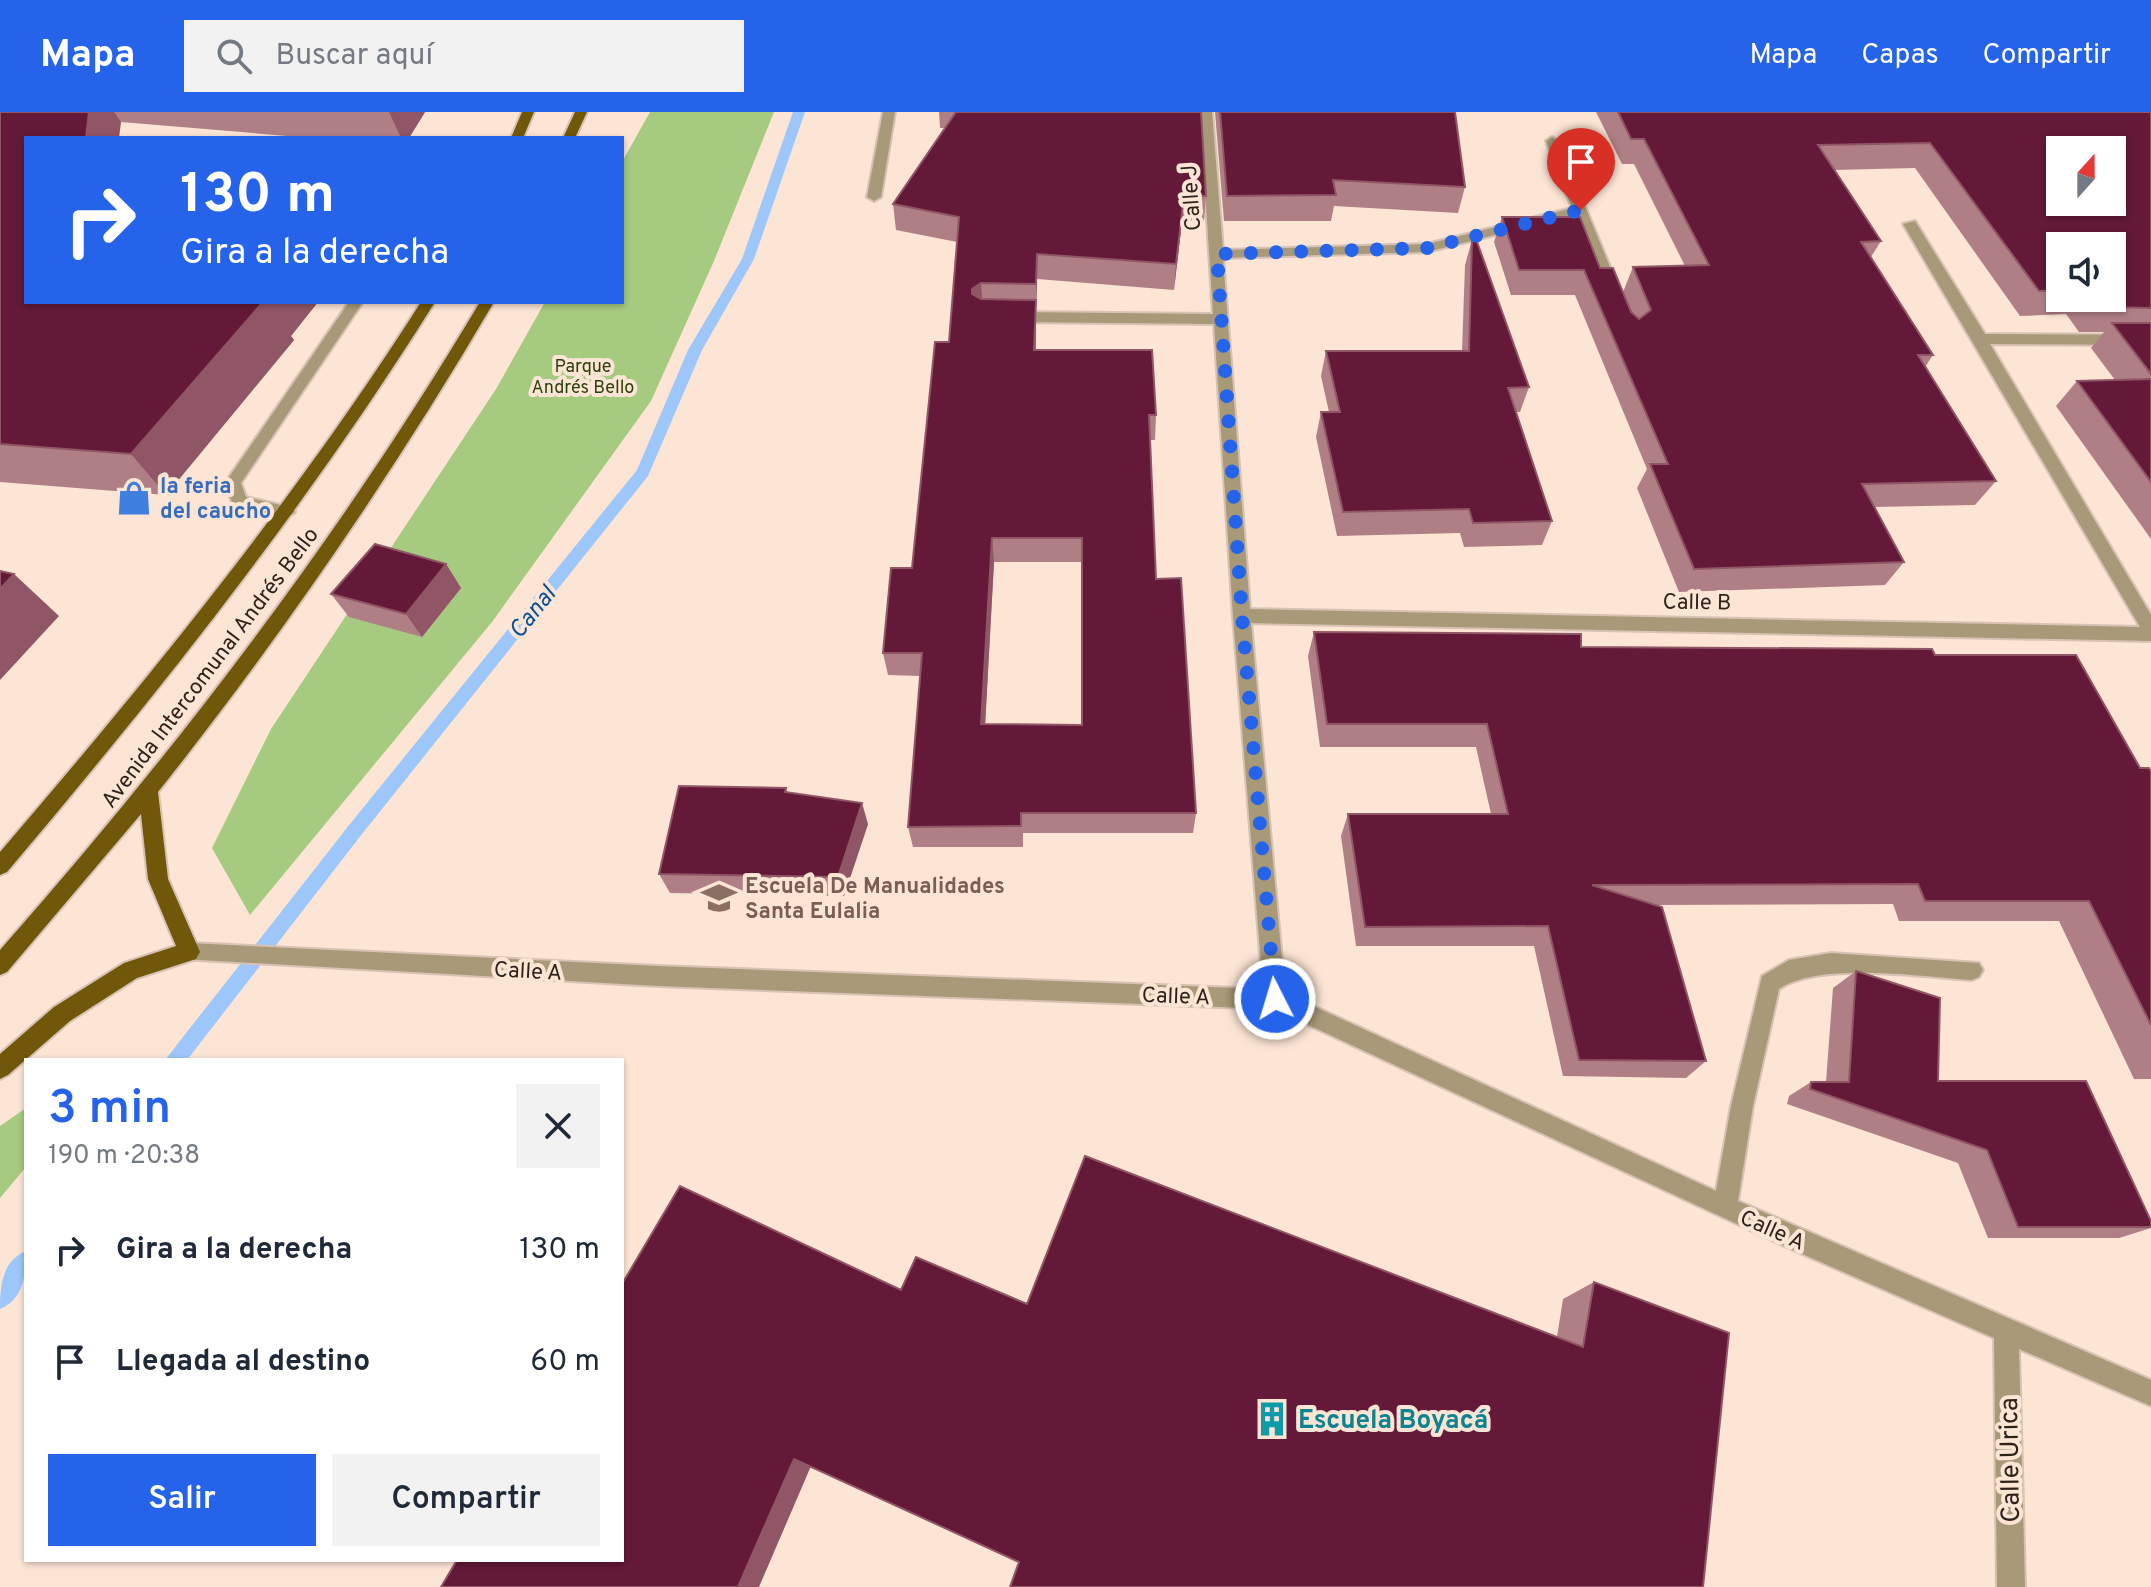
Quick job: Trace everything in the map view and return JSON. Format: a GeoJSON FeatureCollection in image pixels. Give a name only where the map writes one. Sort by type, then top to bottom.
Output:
{"type":"FeatureCollection","features":[{"type":"Feature","properties":{"kind":"main road"},"geometry":{"type":"LineString","coordinates":[[518,136],[528,112]]}},
{"type":"Feature","properties":{"kind":"main road"},"geometry":{"type":"LineString","coordinates":[[570,136],[581,112]]}},
{"type":"Feature","properties":{"kind":"main road","name":"Avenida Intercomunal Andrés Bello"},"geometry":{"type":"LineString","coordinates":[[0,866],[159,680],[287,512],[372,391],[427,304]]}},
{"type":"Feature","properties":{"kind":"main road","name":"Avenida Intercomunal Andrés Bello"},"geometry":{"type":"LineString","coordinates":[[0,965],[148,789],[310,580],[427,403],[486,304]]}},
{"type":"Feature","properties":{"kind":"main road"},"geometry":{"type":"LineString","coordinates":[[0,1068],[62,1014],[131,970],[192,952],[158,879],[148,789]]}},
{"type":"Feature","properties":{"kind":"street"},"geometry":{"type":"LineString","coordinates":[[874,197],[889,112]]}},
{"type":"Feature","properties":{"kind":"street","name":"Calle J"},"geometry":{"type":"LineString","coordinates":[[1206,112],[1242,616],[1275,999]]}},
{"type":"Feature","properties":{"kind":"street"},"geometry":{"type":"LineString","coordinates":[[1552,141],[1619,308]]}},
{"type":"Feature","properties":{"kind":"street"},"geometry":{"type":"LineString","coordinates":[[1217,254],[1427,248],[1581,210]]}},
{"type":"Feature","properties":{"kind":"street","name":"Calle B"},"geometry":{"type":"LineString","coordinates":[[1910,224],[2151,632]]}},
{"type":"Feature","properties":{"kind":"street"},"geometry":{"type":"LineString","coordinates":[[287,512],[239,501],[233,483],[355,304]]}},
{"type":"Feature","properties":{"kind":"street"},"geometry":{"type":"LineString","coordinates":[[999,317],[1220,319]]}},
{"type":"Feature","properties":{"kind":"street"},"geometry":{"type":"LineString","coordinates":[[1980,339],[2151,340]]}},
{"type":"Feature","properties":{"kind":"street","name":"Calle B"},"geometry":{"type":"LineString","coordinates":[[1242,616],[2151,632]]}},
{"type":"Feature","properties":{"kind":"street","name":"Calle A"},"geometry":{"type":"LineString","coordinates":[[192,952],[308,960],[1275,999],[1725,1207],[2006,1333],[2151,1393]]}},
{"type":"Feature","properties":{"kind":"street"},"geometry":{"type":"LineString","coordinates":[[1725,1207],[1742,1106],[1770,983],[1789,970],[1831,963],[1972,970]]}},
{"type":"Feature","properties":{"kind":"street","name":"Calle Urica"},"geometry":{"type":"LineString","coordinates":[[2006,1333],[2011,1587]]}},
{"type":"Feature","properties":{"kind":"green space","name":"Parque Andrés Bello"},"geometry":{"type":"Polygon","coordinates":[[[650,112],[774,112],[714,261],[651,401],[492,622],[250,915],[212,848],[271,729],[496,389],[544,304],[624,304],[624,158],[650,112]]]}},
{"type":"Feature","properties":{"kind":"green space"},"geometry":{"type":"Polygon","coordinates":[[[24,1109],[24,1169],[0,1198],[0,1126],[24,1109]]]}},
{"type":"Feature","properties":{"kind":"building"},"geometry":{"type":"Polygon","coordinates":[[[0,112],[89,112],[86,136],[24,136],[24,304],[261,304],[131,454],[0,444],[0,112]]]}},
{"type":"Feature","properties":{"kind":"building"},"geometry":{"type":"Polygon","coordinates":[[[956,112],[1201,112],[1206,196],[1184,196],[1176,264],[1037,254],[1036,284],[981,283],[972,289],[972,294],[981,299],[1036,300],[1034,350],[1152,350],[1156,415],[1149,415],[1156,579],[1181,578],[1196,813],[1021,813],[1021,826],[908,827],[922,653],[883,653],[891,568],[912,568],[935,342],[949,342],[959,217],[893,204],[956,112]],[[992,538],[981,724],[1082,725],[1082,538],[992,538]]]}},
{"type":"Feature","properties":{"kind":"building"},"geometry":{"type":"Polygon","coordinates":[[[1220,112],[1455,112],[1465,187],[1333,180],[1336,195],[1227,196],[1220,112]]]}},
{"type":"Feature","properties":{"kind":"building"},"geometry":{"type":"Polygon","coordinates":[[[1618,112],[2151,112],[2151,308],[2126,308],[2126,232],[2046,232],[2046,291],[2039,291],[1930,143],[1818,145],[1881,241],[1861,242],[1933,355],[1918,355],[1996,481],[1862,484],[1904,562],[1694,569],[1650,464],[1668,464],[1584,270],[1519,270],[1502,217],[1580,217],[1600,268],[1613,268],[1631,312],[1639,319],[1651,310],[1633,267],[1709,265],[1644,139],[1631,139],[1618,112]]]}},
{"type":"Feature","properties":{"kind":"building"},"geometry":{"type":"Polygon","coordinates":[[[1476,239],[1529,387],[1508,388],[1552,521],[1473,523],[1469,509],[1343,512],[1321,412],[1340,412],[1326,351],[1469,351],[1472,240],[1476,239]]]}},
{"type":"Feature","properties":{"kind":"building"},"geometry":{"type":"Polygon","coordinates":[[[2112,323],[2151,323],[2151,374],[2112,323]]]}},
{"type":"Feature","properties":{"kind":"building"},"geometry":{"type":"Polygon","coordinates":[[[2151,379],[2151,482],[2077,381],[2151,379]]]}},
{"type":"Feature","properties":{"kind":"building"},"geometry":{"type":"Polygon","coordinates":[[[375,544],[446,564],[406,614],[331,594],[375,544]]]}},
{"type":"Feature","properties":{"kind":"building"},"geometry":{"type":"Polygon","coordinates":[[[0,571],[14,574],[0,589],[0,571]]]}},
{"type":"Feature","properties":{"kind":"building"},"geometry":{"type":"Polygon","coordinates":[[[1314,632],[1581,634],[1581,647],[1932,649],[1935,655],[2076,655],[2140,768],[2149,768],[2151,772],[2151,1025],[2089,901],[1925,901],[1918,884],[1592,885],[1662,907],[1706,1061],[1579,1060],[1548,926],[1365,927],[1348,814],[1508,814],[1487,724],[1327,724],[1314,632]]]}},
{"type":"Feature","properties":{"kind":"building"},"geometry":{"type":"Polygon","coordinates":[[[679,786],[786,788],[785,792],[862,803],[838,877],[659,874],[679,786]]]}},
{"type":"Feature","properties":{"kind":"building"},"geometry":{"type":"Polygon","coordinates":[[[1856,971],[1940,998],[1938,1081],[2086,1081],[2151,1221],[2151,1227],[2018,1227],[1987,1150],[1810,1089],[1811,1082],[1849,1082],[1856,971]]]}},
{"type":"Feature","properties":{"kind":"building","name":"Escuela Boyacá"},"geometry":{"type":"Polygon","coordinates":[[[1085,1156],[1583,1347],[1594,1282],[1729,1333],[1703,1587],[1010,1587],[1019,1562],[794,1459],[738,1587],[441,1587],[456,1562],[624,1562],[624,1281],[680,1186],[901,1290],[916,1257],[1027,1304],[1085,1156]]]}},
{"type":"Feature","properties":{"kind":"waterway","name":"Canal"},"geometry":{"type":"LineString","coordinates":[[177,1058],[643,472],[695,350],[748,259],[799,112]]}},
{"type":"Feature","properties":{"kind":"waterway","name":"Canal"},"geometry":{"type":"LineString","coordinates":[[0,1298],[24,1265]]}},
{"type":"Feature","properties":{"kind":"place","name":"la feria del caucho"},"geometry":{"type":"Point","coordinates":[134,498]}},
{"type":"Feature","properties":{"kind":"place","name":"Escuela De Manualidades Santa Eulalia"},"geometry":{"type":"Point","coordinates":[719,898]}},
{"type":"Feature","properties":{"kind":"place","name":"Escuela Boyacá"},"geometry":{"type":"Point","coordinates":[1272,1419]}},
{"type":"Feature","properties":{"kind":"route"},"geometry":{"type":"LineString","coordinates":[[1275,999],[1242,616],[1217,254],[1427,248],[1581,210]]}}]}
